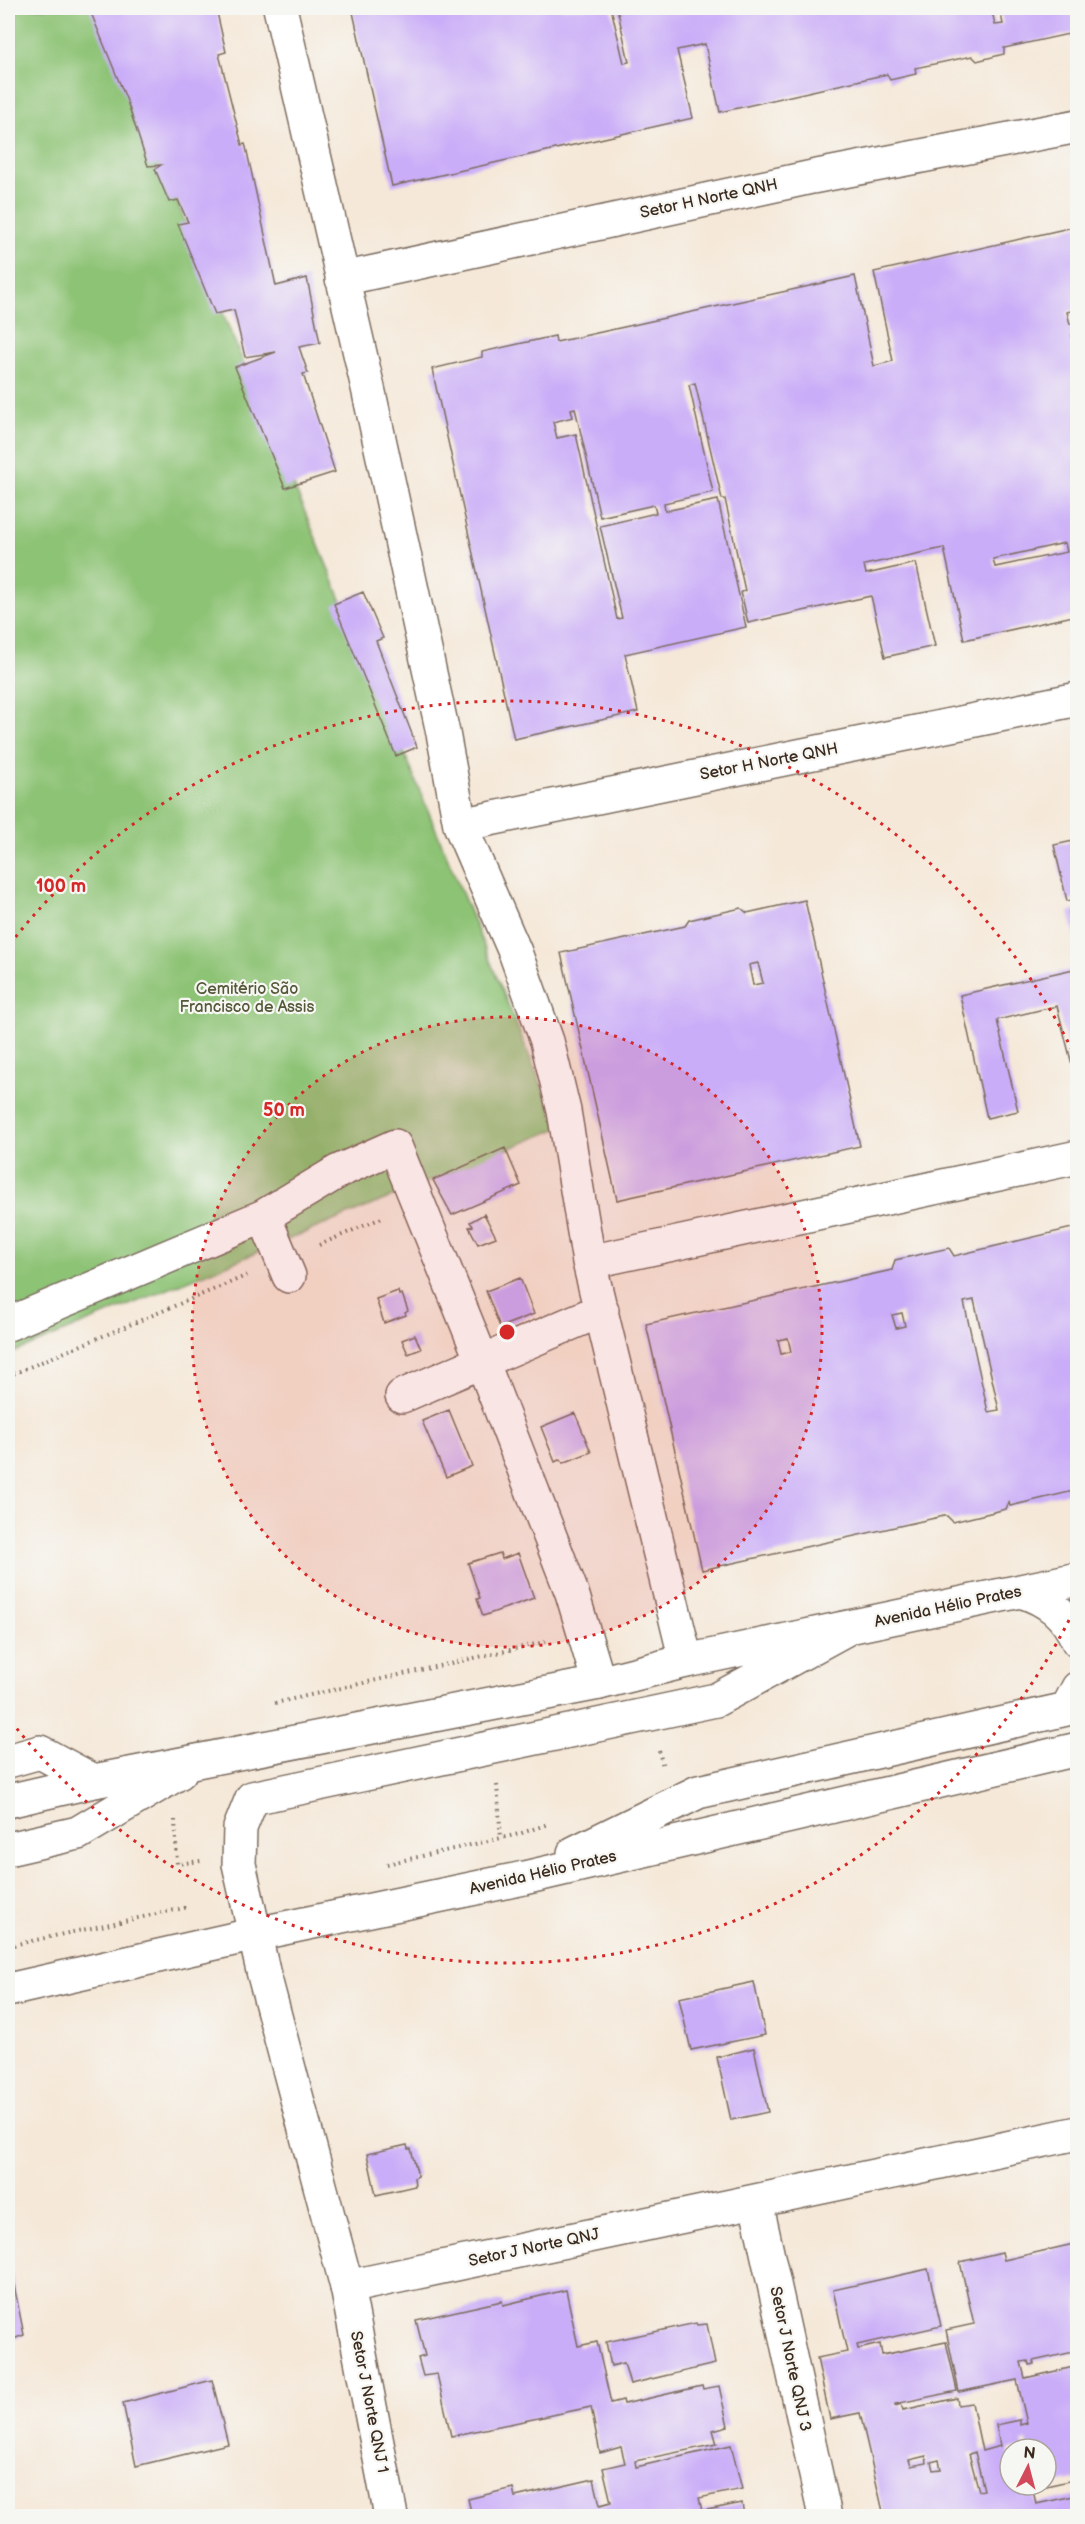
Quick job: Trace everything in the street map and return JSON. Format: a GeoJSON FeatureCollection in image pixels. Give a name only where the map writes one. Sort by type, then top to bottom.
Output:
{"type":"FeatureCollection","features":[{"type":"Feature","properties":{"kind":"street"},"geometry":{"type":"LineString","coordinates":[[280,8],[373,411],[443,733],[460,825],[515,952],[547,1041],[564,1111],[589,1262],[686,1661]]}},
{"type":"Feature","properties":{"kind":"street","name":"Setor H Norte QNH"},"geometry":{"type":"LineString","coordinates":[[342,279],[812,177],[1077,126]]}},
{"type":"Feature","properties":{"kind":"street","name":"Setor H Norte QNH"},"geometry":{"type":"LineString","coordinates":[[460,825],[1077,699]]}},
{"type":"Feature","properties":{"kind":"street"},"geometry":{"type":"LineString","coordinates":[[8,1324],[264,1215],[339,1171],[395,1146],[572,1593],[599,1683]]}},
{"type":"Feature","properties":{"kind":"street"},"geometry":{"type":"LineString","coordinates":[[589,1262],[1077,1157]]}},
{"type":"Feature","properties":{"kind":"street"},"geometry":{"type":"LineString","coordinates":[[264,1215],[286,1268]]}},
{"type":"Feature","properties":{"kind":"street"},"geometry":{"type":"LineString","coordinates":[[402,1396],[602,1310]]}},
{"type":"Feature","properties":{"kind":"street","name":"Avenida Hélio Prates"},"geometry":{"type":"LineString","coordinates":[[8,1801],[94,1781],[599,1683],[686,1661],[1077,1579]]}},
{"type":"Feature","properties":{"kind":"street"},"geometry":{"type":"LineString","coordinates":[[1021,1591],[1041,1598],[1058,1610],[1071,1626],[1077,1641]]}},
{"type":"Feature","properties":{"kind":"street"},"geometry":{"type":"LineString","coordinates":[[347,2287],[263,1971],[238,1864],[240,1828],[252,1798],[716,1700],[846,1629]]}},
{"type":"Feature","properties":{"kind":"street"},"geometry":{"type":"LineString","coordinates":[[524,1878],[698,1792],[1067,1709],[1077,1688]]}},
{"type":"Feature","properties":{"kind":"street","name":"Avenida Hélio Prates"},"geometry":{"type":"LineString","coordinates":[[8,1990],[256,1934],[524,1878],[1077,1749]]}},
{"type":"Feature","properties":{"kind":"street"},"geometry":{"type":"LineString","coordinates":[[8,1761],[40,1752],[94,1781]]}},
{"type":"Feature","properties":{"kind":"street"},"geometry":{"type":"LineString","coordinates":[[8,1849],[78,1833],[199,1761]]}},
{"type":"Feature","properties":{"kind":"street","name":"Setor J Norte QNJ"},"geometry":{"type":"LineString","coordinates":[[347,2287],[1077,2133]]}},
{"type":"Feature","properties":{"kind":"street","name":"Setor J Norte QNJ 3"},"geometry":{"type":"LineString","coordinates":[[756,2202],[825,2517]]}},
{"type":"Feature","properties":{"kind":"street","name":"Setor J Norte QNJ 1"},"geometry":{"type":"LineString","coordinates":[[347,2287],[391,2517]]}},
{"type":"Feature","properties":{"kind":"path"},"geometry":{"type":"LineString","coordinates":[[8,1376],[286,1268],[417,1203]]}},
{"type":"Feature","properties":{"kind":"path"},"geometry":{"type":"LineString","coordinates":[[269,1705],[544,1644],[549,1635]]}},
{"type":"Feature","properties":{"kind":"path"},"geometry":{"type":"LineString","coordinates":[[657,1741],[664,1772]]}},
{"type":"Feature","properties":{"kind":"path"},"geometry":{"type":"LineString","coordinates":[[496,1776],[501,1839]]}},
{"type":"Feature","properties":{"kind":"path"},"geometry":{"type":"LineString","coordinates":[[385,1865],[501,1839],[553,1822]]}},
{"type":"Feature","properties":{"kind":"path"},"geometry":{"type":"LineString","coordinates":[[8,1946],[245,1896]]}},
{"type":"Feature","properties":{"kind":"green space","name":"Cemitério São Francisco de Assis"},"geometry":{"type":"Polygon","coordinates":[[[8,8],[97,8],[559,1128],[8,1355],[8,8]]]}},
{"type":"Feature","properties":{"kind":"building"},"geometry":{"type":"Polygon","coordinates":[[[89,8],[216,8],[226,52],[219,54],[242,145],[245,144],[246,147],[276,286],[307,278],[320,343],[299,347],[308,373],[303,374],[335,472],[285,488],[235,367],[276,352],[245,357],[234,310],[215,314],[178,224],[188,222],[178,200],[169,202],[155,169],[161,165],[148,166],[127,101],[89,8]]]}},
{"type":"Feature","properties":{"kind":"building"},"geometry":{"type":"Polygon","coordinates":[[[352,8],[611,8],[624,63],[629,62],[617,8],[1078,8],[1078,32],[1004,48],[1004,54],[977,61],[972,56],[915,68],[916,74],[890,80],[887,74],[720,112],[705,44],[677,50],[693,118],[392,186],[352,8]],[[1000,10],[992,11],[995,25],[1003,24],[1000,10]]]}},
{"type":"Feature","properties":{"kind":"building"},"geometry":{"type":"Polygon","coordinates":[[[1078,226],[1078,309],[1067,312],[1070,324],[1078,322],[1078,334],[1072,335],[1074,345],[1078,345],[1078,615],[964,640],[944,548],[864,565],[866,574],[916,563],[935,646],[885,657],[871,596],[748,623],[741,592],[745,591],[725,499],[722,499],[695,383],[689,385],[713,492],[664,503],[665,511],[718,500],[746,627],[625,654],[638,712],[514,739],[432,369],[482,357],[482,352],[555,336],[556,342],[855,276],[874,366],[893,361],[874,272],[1078,226]],[[575,408],[571,409],[573,417],[553,422],[557,438],[576,434],[617,619],[622,618],[600,526],[656,513],[654,505],[600,517],[575,408]],[[1065,543],[993,559],[995,567],[1067,552],[1065,543]]]}},
{"type":"Feature","properties":{"kind":"building"},"geometry":{"type":"Polygon","coordinates":[[[363,592],[383,638],[376,641],[417,747],[396,756],[334,604],[363,592]]]}},
{"type":"Feature","properties":{"kind":"building"},"geometry":{"type":"Polygon","coordinates":[[[1078,840],[1078,899],[1067,901],[1054,845],[1078,840]]]}},
{"type":"Feature","properties":{"kind":"building"},"geometry":{"type":"Polygon","coordinates":[[[805,900],[860,1146],[617,1200],[561,953],[685,926],[689,920],[741,908],[747,913],[805,900]],[[758,963],[749,965],[753,985],[763,983],[758,963]]]}},
{"type":"Feature","properties":{"kind":"building"},"geometry":{"type":"Polygon","coordinates":[[[1078,910],[1078,944],[1077,944],[1069,912],[1078,910]]]}},
{"type":"Feature","properties":{"kind":"building"},"geometry":{"type":"Polygon","coordinates":[[[1078,968],[1078,1088],[1057,1006],[997,1020],[1018,1111],[987,1118],[960,995],[1078,968]]]}},
{"type":"Feature","properties":{"kind":"building"},"geometry":{"type":"Polygon","coordinates":[[[505,1148],[521,1185],[452,1215],[433,1180],[505,1148]]]}},
{"type":"Feature","properties":{"kind":"building"},"geometry":{"type":"Polygon","coordinates":[[[484,1214],[496,1237],[478,1244],[469,1227],[473,1226],[470,1222],[484,1214]]]}},
{"type":"Feature","properties":{"kind":"building"},"geometry":{"type":"Polygon","coordinates":[[[1078,1228],[1078,1274],[1073,1275],[1078,1294],[1078,1490],[1010,1506],[1009,1502],[1006,1509],[953,1522],[944,1516],[702,1570],[646,1324],[892,1270],[895,1260],[949,1248],[954,1256],[1078,1228]],[[974,1300],[964,1302],[988,1412],[999,1410],[974,1300]],[[902,1313],[892,1315],[896,1328],[905,1326],[902,1313]],[[788,1338],[778,1340],[781,1354],[791,1352],[788,1338]]]}},
{"type":"Feature","properties":{"kind":"building"},"geometry":{"type":"Polygon","coordinates":[[[520,1278],[534,1314],[500,1327],[486,1291],[520,1278]]]}},
{"type":"Feature","properties":{"kind":"building"},"geometry":{"type":"Polygon","coordinates":[[[398,1291],[399,1295],[402,1294],[408,1311],[406,1315],[384,1323],[376,1299],[398,1291]]]}},
{"type":"Feature","properties":{"kind":"building"},"geometry":{"type":"Polygon","coordinates":[[[415,1335],[421,1349],[408,1354],[402,1340],[415,1335]]]}},
{"type":"Feature","properties":{"kind":"building"},"geometry":{"type":"Polygon","coordinates":[[[449,1410],[472,1466],[446,1477],[422,1421],[449,1410]]]}},
{"type":"Feature","properties":{"kind":"building"},"geometry":{"type":"Polygon","coordinates":[[[575,1413],[591,1452],[563,1463],[561,1459],[555,1462],[541,1427],[575,1413]]]}},
{"type":"Feature","properties":{"kind":"building"},"geometry":{"type":"Polygon","coordinates":[[[500,1553],[502,1559],[518,1553],[534,1598],[483,1616],[477,1599],[480,1598],[468,1563],[500,1553]]]}},
{"type":"Feature","properties":{"kind":"building"},"geometry":{"type":"Polygon","coordinates":[[[754,1982],[765,2035],[691,2050],[679,1998],[754,1982]]]}},
{"type":"Feature","properties":{"kind":"building"},"geometry":{"type":"Polygon","coordinates":[[[754,2048],[768,2112],[731,2120],[717,2057],[754,2048]]]}},
{"type":"Feature","properties":{"kind":"building"},"geometry":{"type":"Polygon","coordinates":[[[407,2145],[408,2149],[411,2149],[418,2176],[414,2178],[415,2186],[376,2195],[367,2154],[407,2145]]]}},
{"type":"Feature","properties":{"kind":"building"},"geometry":{"type":"Polygon","coordinates":[[[1078,2243],[1078,2351],[1033,2361],[1034,2364],[1029,2365],[1028,2361],[1021,2362],[1025,2378],[1078,2366],[1078,2479],[1058,2483],[1058,2437],[998,2437],[996,2425],[1020,2420],[1020,2425],[1027,2423],[1017,2380],[959,2392],[946,2330],[974,2324],[960,2262],[1002,2252],[1004,2260],[1078,2243]]]}},
{"type":"Feature","properties":{"kind":"building"},"geometry":{"type":"Polygon","coordinates":[[[8,2260],[24,2335],[8,2341],[8,2260]]]}},
{"type":"Feature","properties":{"kind":"building"},"geometry":{"type":"Polygon","coordinates":[[[928,2269],[941,2326],[857,2345],[858,2349],[880,2344],[882,2355],[946,2342],[957,2391],[895,2404],[895,2406],[901,2404],[903,2410],[957,2398],[958,2405],[972,2403],[982,2451],[998,2447],[998,2497],[1035,2497],[1036,2504],[1078,2495],[1078,2516],[884,2516],[860,2413],[830,2419],[817,2358],[847,2352],[833,2290],[928,2269]],[[975,2452],[969,2454],[979,2491],[984,2490],[975,2452]],[[926,2456],[909,2460],[911,2466],[927,2463],[926,2456]],[[939,2460],[931,2462],[933,2470],[941,2469],[939,2460]]]}},
{"type":"Feature","properties":{"kind":"building"},"geometry":{"type":"Polygon","coordinates":[[[566,2290],[578,2346],[597,2342],[611,2403],[623,2400],[624,2404],[702,2386],[703,2389],[719,2386],[728,2426],[713,2430],[717,2444],[635,2461],[636,2467],[731,2445],[742,2489],[699,2498],[702,2511],[742,2503],[744,2516],[472,2516],[468,2499],[513,2488],[515,2497],[594,2479],[600,2505],[611,2502],[603,2468],[625,2463],[621,2447],[600,2453],[591,2407],[451,2436],[437,2374],[423,2376],[418,2358],[425,2356],[416,2320],[502,2301],[503,2305],[566,2290]]]}},
{"type":"Feature","properties":{"kind":"building"},"geometry":{"type":"Polygon","coordinates":[[[696,2323],[697,2325],[707,2324],[715,2364],[630,2384],[624,2363],[611,2366],[606,2342],[696,2323]]]}},
{"type":"Feature","properties":{"kind":"building"},"geometry":{"type":"Polygon","coordinates":[[[212,2380],[228,2444],[136,2466],[123,2403],[212,2380]]]}}]}
